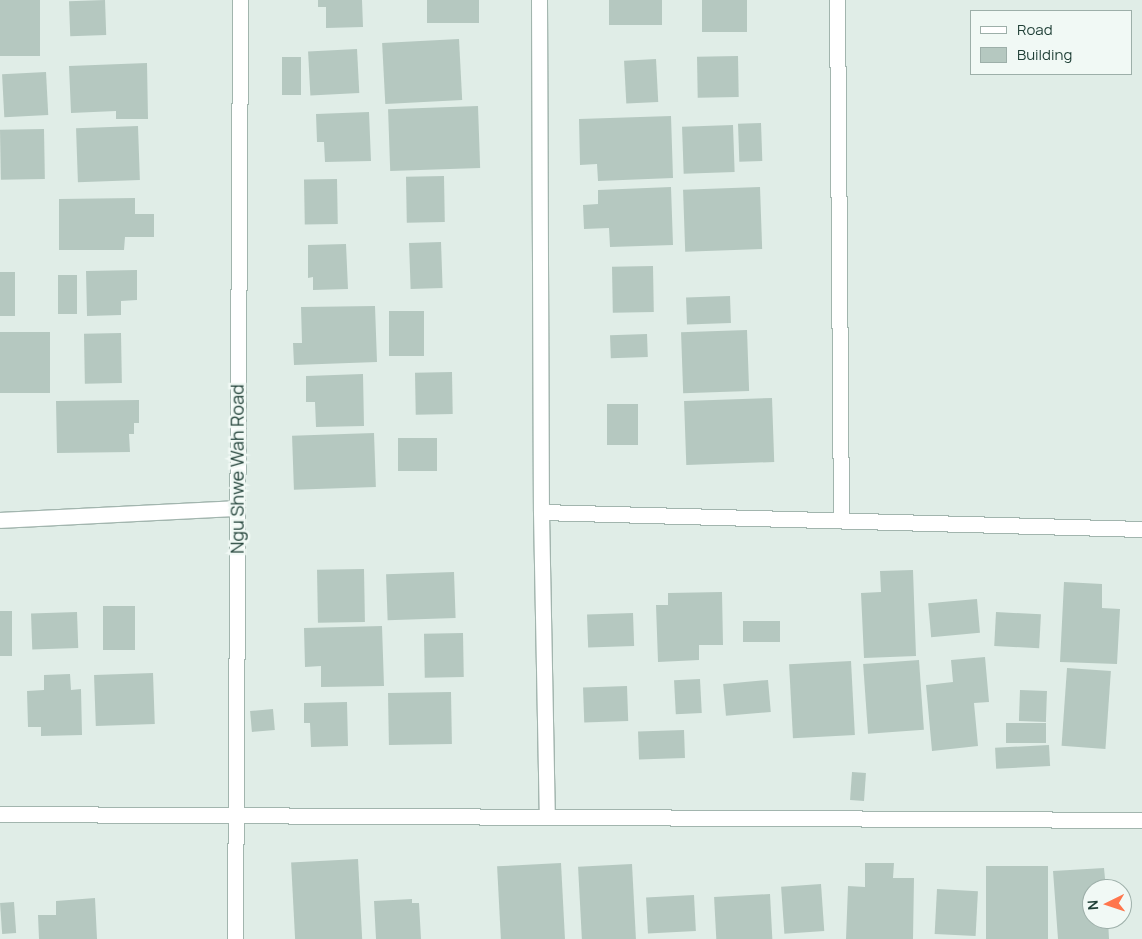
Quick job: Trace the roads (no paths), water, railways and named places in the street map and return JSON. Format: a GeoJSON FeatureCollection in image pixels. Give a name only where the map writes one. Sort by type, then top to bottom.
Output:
{"type":"FeatureCollection","features":[{"type":"Feature","properties":{"kind":"street","name":"Ngu Shwe Wah Road"},"geometry":{"type":"LineString","coordinates":[[235,939],[240,0]]}},
{"type":"Feature","properties":{"kind":"street"},"geometry":{"type":"LineString","coordinates":[[539,0],[541,512],[547,815]]}},
{"type":"Feature","properties":{"kind":"street"},"geometry":{"type":"LineString","coordinates":[[837,0],[841,519]]}},
{"type":"Feature","properties":{"kind":"street"},"geometry":{"type":"LineString","coordinates":[[0,520],[237,508]]}},
{"type":"Feature","properties":{"kind":"street"},"geometry":{"type":"LineString","coordinates":[[541,512],[1142,529]]}},
{"type":"Feature","properties":{"kind":"street"},"geometry":{"type":"LineString","coordinates":[[0,814],[547,815],[1142,820]]}}]}
